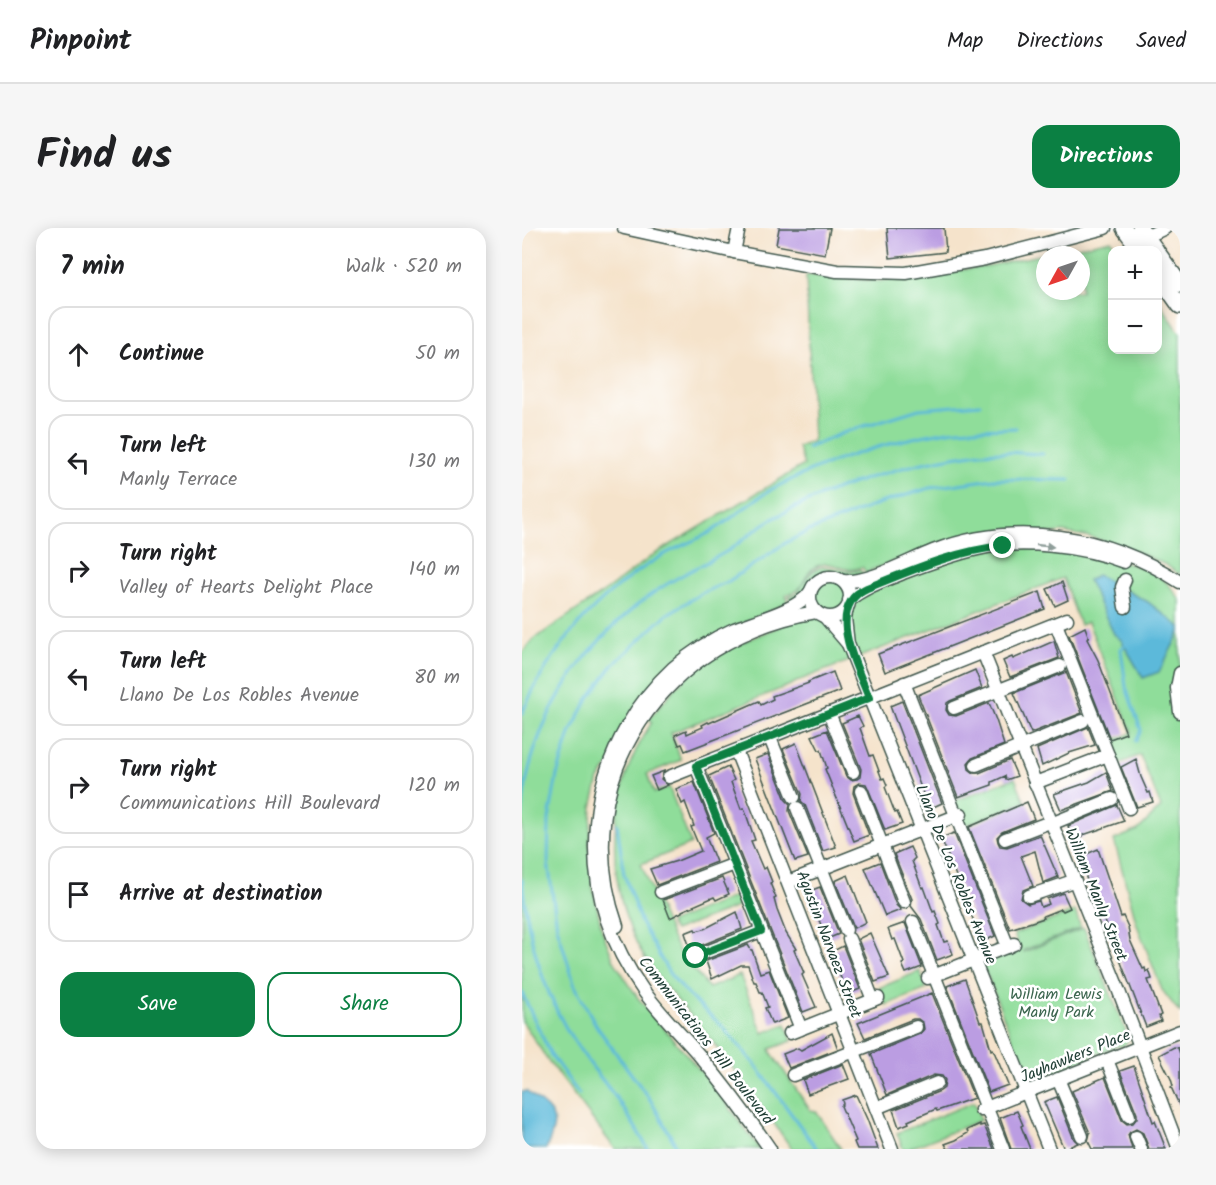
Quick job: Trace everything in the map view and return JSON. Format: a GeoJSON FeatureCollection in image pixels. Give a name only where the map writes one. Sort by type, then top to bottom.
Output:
{"type":"FeatureCollection","features":[{"type":"Feature","properties":{"kind":"main road"},"geometry":{"type":"LineString","coordinates":[[1124,228],[1142,239]]}},
{"type":"Feature","properties":{"kind":"main road"},"geometry":{"type":"LineString","coordinates":[[1162,259],[1180,284]]}},
{"type":"Feature","properties":{"kind":"main road"},"geometry":{"type":"LineString","coordinates":[[1162,281],[1180,306]]}},
{"type":"Feature","properties":{"kind":"street"},"geometry":{"type":"LineString","coordinates":[[624,228],[654,231],[734,252],[837,271],[906,273],[985,259],[1105,228]]}},
{"type":"Feature","properties":{"kind":"street"},"geometry":{"type":"LineString","coordinates":[[734,252],[738,228]]}},
{"type":"Feature","properties":{"kind":"street"},"geometry":{"type":"LineString","coordinates":[[1142,239],[1165,228]]}},
{"type":"Feature","properties":{"kind":"street"},"geometry":{"type":"LineString","coordinates":[[1180,582],[1162,570],[1118,551],[1089,542],[1062,536],[1035,534],[994,535],[947,545],[864,580],[843,581],[835,577],[824,577],[815,583],[810,592],[810,602],[820,614],[838,615],[863,590],[922,566],[980,548],[1034,545],[1082,557],[1118,559],[1148,571],[1180,592]]}},
{"type":"Feature","properties":{"kind":"street"},"geometry":{"type":"LineString","coordinates":[[1125,580],[1122,587],[1125,607]]}},
{"type":"Feature","properties":{"kind":"street"},"geometry":{"type":"LineString","coordinates":[[843,581],[849,590],[848,604]]}},
{"type":"Feature","properties":{"kind":"street","name":"Communications Hill Boulevard"},"geometry":{"type":"LineString","coordinates":[[770,1149],[716,1076],[644,992],[626,964],[596,883],[594,842],[598,808],[612,755],[636,711],[672,669],[703,646],[732,630],[792,607],[805,600],[810,592]]}},
{"type":"Feature","properties":{"kind":"street","name":"Llano De Los Robles Avenue"},"geometry":{"type":"LineString","coordinates":[[848,604],[845,618],[848,644],[1049,1149]]}},
{"type":"Feature","properties":{"kind":"street","name":"Llano De Los Robles Avenue"},"geometry":{"type":"LineString","coordinates":[[820,614],[848,644]]}},
{"type":"Feature","properties":{"kind":"street","name":"Communications Hill Boulevard"},"geometry":{"type":"LineString","coordinates":[[779,1149],[724,1074],[644,978],[613,926],[603,853],[605,821],[610,790],[618,765],[639,723],[673,682],[724,644],[796,616],[820,614]]}},
{"type":"Feature","properties":{"kind":"street"},"geometry":{"type":"LineString","coordinates":[[669,777],[1061,621],[1129,808]]}},
{"type":"Feature","properties":{"kind":"street","name":"William Manly Street"},"geometry":{"type":"LineString","coordinates":[[983,652],[1178,1144]]}},
{"type":"Feature","properties":{"kind":"street"},"geometry":{"type":"LineString","coordinates":[[954,708],[1060,666]]}},
{"type":"Feature","properties":{"kind":"street"},"geometry":{"type":"LineString","coordinates":[[1180,673],[1177,688],[1180,712]]}},
{"type":"Feature","properties":{"kind":"street"},"geometry":{"type":"LineString","coordinates":[[904,683],[958,815],[982,881],[1011,945],[931,978]]}},
{"type":"Feature","properties":{"kind":"street"},"geometry":{"type":"LineString","coordinates":[[829,713],[853,772]]}},
{"type":"Feature","properties":{"kind":"street"},"geometry":{"type":"LineString","coordinates":[[976,765],[1083,722]]}},
{"type":"Feature","properties":{"kind":"street"},"geometry":{"type":"LineString","coordinates":[[691,768],[735,864],[761,931],[795,1031],[875,999],[770,738]]}},
{"type":"Feature","properties":{"kind":"street","name":"Agustin Narvaez Street"},"geometry":{"type":"LineString","coordinates":[[735,751],[892,1149]]}},
{"type":"Feature","properties":{"kind":"street"},"geometry":{"type":"LineString","coordinates":[[1035,783],[1108,755]]}},
{"type":"Feature","properties":{"kind":"street"},"geometry":{"type":"LineString","coordinates":[[861,791],[904,902]]}},
{"type":"Feature","properties":{"kind":"street"},"geometry":{"type":"LineString","coordinates":[[1005,839],[1112,799]]}},
{"type":"Feature","properties":{"kind":"street"},"geometry":{"type":"LineString","coordinates":[[788,882],[958,815]]}},
{"type":"Feature","properties":{"kind":"street"},"geometry":{"type":"LineString","coordinates":[[661,892],[735,864]]}},
{"type":"Feature","properties":{"kind":"street"},"geometry":{"type":"LineString","coordinates":[[1029,896],[1073,881]]}},
{"type":"Feature","properties":{"kind":"street"},"geometry":{"type":"LineString","coordinates":[[913,922],[931,978],[984,1109],[1003,1149]]}},
{"type":"Feature","properties":{"kind":"street"},"geometry":{"type":"LineString","coordinates":[[696,956],[761,931]]}},
{"type":"Feature","properties":{"kind":"street"},"geometry":{"type":"LineString","coordinates":[[793,1075],[916,1027]]}},
{"type":"Feature","properties":{"kind":"street","name":"Jayhawkers Place"},"geometry":{"type":"LineString","coordinates":[[984,1109],[1139,1047],[1179,1035]]}},
{"type":"Feature","properties":{"kind":"street"},"geometry":{"type":"LineString","coordinates":[[1107,1060],[1129,1116]]}},
{"type":"Feature","properties":{"kind":"street"},"geometry":{"type":"LineString","coordinates":[[1058,1079],[1082,1136]]}},
{"type":"Feature","properties":{"kind":"street"},"geometry":{"type":"LineString","coordinates":[[876,1108],[937,1083]]}},
{"type":"Feature","properties":{"kind":"green space"},"geometry":{"type":"Polygon","coordinates":[[[1111,240],[1115,246],[1108,246],[1108,354],[1162,354],[1162,306],[1180,333],[1180,575],[1166,565],[1130,549],[1063,532],[945,542],[866,572],[862,567],[845,569],[831,564],[820,565],[809,572],[798,590],[786,595],[787,603],[699,643],[599,779],[592,807],[589,843],[592,884],[602,931],[614,961],[638,998],[715,1088],[760,1149],[615,1149],[547,1059],[522,1021],[522,653],[534,639],[608,589],[653,555],[804,465],[798,447],[813,441],[806,275],[880,281],[988,266],[1036,256],[1036,300],[1090,300],[1090,246],[1083,246],[1111,240]]]}},
{"type":"Feature","properties":{"kind":"green space"},"geometry":{"type":"Polygon","coordinates":[[[1003,546],[1089,555],[1133,565],[1152,572],[1166,582],[1180,600],[1180,1013],[1162,990],[1137,925],[1114,840],[1138,830],[1161,807],[1140,755],[1119,764],[1111,741],[1132,733],[1088,622],[1080,625],[1063,578],[805,678],[671,733],[681,760],[647,774],[654,793],[669,787],[691,844],[641,864],[673,940],[682,956],[709,988],[740,975],[763,1033],[786,1024],[792,1041],[770,1049],[771,1052],[810,1110],[816,1111],[841,1149],[792,1149],[732,1067],[658,977],[643,955],[630,927],[621,898],[616,867],[615,837],[618,807],[625,777],[652,722],[649,719],[679,684],[719,654],[796,619],[789,596],[797,594],[808,576],[816,569],[828,567],[847,571],[860,570],[863,574],[1003,546]]]}},
{"type":"Feature","properties":{"kind":"green space"},"geometry":{"type":"Polygon","coordinates":[[[1015,778],[1025,802],[959,828],[949,803],[1015,778]]]}},
{"type":"Feature","properties":{"kind":"green space"},"geometry":{"type":"Polygon","coordinates":[[[738,895],[742,905],[674,931],[669,923],[738,895]]]}},
{"type":"Feature","properties":{"kind":"green space","name":"William Lewis Manly Park"},"geometry":{"type":"Polygon","coordinates":[[[1075,911],[1081,928],[1024,950],[1024,952],[1084,928],[1129,1039],[1124,1046],[1117,1046],[1032,1081],[1024,1075],[1023,1067],[983,965],[985,960],[1019,948],[1014,934],[1075,911]]]}},
{"type":"Feature","properties":{"kind":"green space"},"geometry":{"type":"Polygon","coordinates":[[[920,971],[927,989],[886,1005],[879,988],[920,971]]]}},
{"type":"Feature","properties":{"kind":"green space"},"geometry":{"type":"Polygon","coordinates":[[[974,1102],[981,1120],[903,1149],[897,1133],[974,1102]]]}},
{"type":"Feature","properties":{"kind":"water"},"geometry":{"type":"Polygon","coordinates":[[[1097,575],[1148,602],[1180,627],[1180,632],[1159,672],[1143,678],[1121,640],[1114,634],[1088,580],[1097,575]]]}},
{"type":"Feature","properties":{"kind":"water"},"geometry":{"type":"Polygon","coordinates":[[[526,1091],[543,1104],[552,1115],[553,1128],[546,1149],[522,1149],[522,1092],[526,1091]]]}},
{"type":"Feature","properties":{"kind":"building"},"geometry":{"type":"Polygon","coordinates":[[[779,228],[830,228],[825,254],[776,245],[779,228]]]}},
{"type":"Feature","properties":{"kind":"building"},"geometry":{"type":"Polygon","coordinates":[[[887,228],[944,228],[946,252],[890,258],[887,228]]]}},
{"type":"Feature","properties":{"kind":"building"},"geometry":{"type":"Polygon","coordinates":[[[1062,582],[1068,600],[1055,606],[1047,589],[1062,582]]]}},
{"type":"Feature","properties":{"kind":"building"},"geometry":{"type":"Polygon","coordinates":[[[1040,592],[1045,609],[885,672],[878,654],[1040,592]]]}},
{"type":"Feature","properties":{"kind":"building"},"geometry":{"type":"Polygon","coordinates":[[[1085,627],[1089,638],[1087,639],[1098,660],[1126,733],[1110,739],[1069,635],[1085,627]]]}},
{"type":"Feature","properties":{"kind":"building"},"geometry":{"type":"Polygon","coordinates":[[[1054,641],[1059,658],[1010,677],[1003,661],[1054,641]]]}},
{"type":"Feature","properties":{"kind":"building"},"geometry":{"type":"Polygon","coordinates":[[[975,670],[982,688],[950,701],[947,703],[946,710],[949,715],[956,716],[989,703],[1004,745],[972,758],[968,763],[969,769],[974,773],[979,773],[1010,760],[1017,776],[1006,780],[1005,776],[992,782],[992,785],[958,797],[918,695],[975,670]]]}},
{"type":"Feature","properties":{"kind":"building"},"geometry":{"type":"Polygon","coordinates":[[[833,672],[840,691],[685,751],[682,744],[679,745],[675,735],[686,730],[687,734],[703,727],[702,725],[708,722],[759,701],[761,705],[773,699],[772,696],[833,672]]]}},
{"type":"Feature","properties":{"kind":"building"},"geometry":{"type":"Polygon","coordinates":[[[1066,672],[1082,713],[1031,733],[1014,693],[1066,672]]]}},
{"type":"Feature","properties":{"kind":"building"},"geometry":{"type":"Polygon","coordinates":[[[902,701],[942,803],[929,809],[890,706],[902,701]]]}},
{"type":"Feature","properties":{"kind":"building"},"geometry":{"type":"Polygon","coordinates":[[[858,716],[863,726],[860,728],[870,756],[873,755],[882,779],[884,778],[895,813],[897,812],[902,824],[885,830],[866,784],[859,783],[854,786],[853,793],[869,835],[854,841],[825,769],[827,768],[821,750],[812,736],[827,730],[846,776],[851,780],[857,779],[860,777],[861,769],[842,723],[858,716]]]}},
{"type":"Feature","properties":{"kind":"building"},"geometry":{"type":"Polygon","coordinates":[[[1088,727],[1095,745],[1069,753],[1042,766],[1037,749],[1088,727]]]}},
{"type":"Feature","properties":{"kind":"building"},"geometry":{"type":"Polygon","coordinates":[[[796,743],[836,847],[823,851],[805,805],[801,801],[802,794],[783,749],[796,743]]]}},
{"type":"Feature","properties":{"kind":"building"},"geometry":{"type":"Polygon","coordinates":[[[768,754],[786,800],[790,804],[789,811],[808,857],[795,861],[755,759],[768,754]]]}},
{"type":"Feature","properties":{"kind":"building"},"geometry":{"type":"Polygon","coordinates":[[[1136,759],[1141,777],[1153,802],[1137,807],[1121,767],[1136,759]]]}},
{"type":"Feature","properties":{"kind":"building"},"geometry":{"type":"Polygon","coordinates":[[[728,767],[734,780],[731,782],[741,809],[744,808],[755,840],[751,841],[763,869],[766,867],[772,882],[770,883],[776,898],[774,899],[777,910],[786,933],[796,949],[794,950],[804,973],[802,975],[816,1007],[803,1012],[709,776],[728,767]]]}},
{"type":"Feature","properties":{"kind":"building"},"geometry":{"type":"Polygon","coordinates":[[[664,771],[661,779],[668,785],[657,790],[651,776],[664,771]]]}},
{"type":"Feature","properties":{"kind":"building"},"geometry":{"type":"Polygon","coordinates":[[[1106,772],[1113,791],[1061,810],[1054,794],[1089,782],[1106,772]]]}},
{"type":"Feature","properties":{"kind":"building"},"geometry":{"type":"Polygon","coordinates":[[[694,782],[714,833],[706,837],[716,862],[657,885],[650,869],[701,851],[691,827],[694,826],[685,802],[682,804],[676,789],[694,782]]]}},
{"type":"Feature","properties":{"kind":"building"},"geometry":{"type":"Polygon","coordinates":[[[1027,802],[1034,819],[1002,832],[997,837],[998,842],[1000,846],[1007,847],[1040,835],[1058,877],[1043,883],[1035,851],[1021,856],[1033,886],[1023,890],[1021,899],[1028,904],[1039,901],[1041,907],[1049,904],[1047,899],[1063,893],[1070,908],[1063,911],[1061,909],[1043,916],[1044,918],[1010,929],[969,827],[1027,802]]]}},
{"type":"Feature","properties":{"kind":"building"},"geometry":{"type":"Polygon","coordinates":[[[1117,805],[1124,821],[1083,835],[1073,841],[1068,826],[1117,805]]]}},
{"type":"Feature","properties":{"kind":"building"},"geometry":{"type":"Polygon","coordinates":[[[954,833],[995,936],[982,942],[941,838],[954,833]]]}},
{"type":"Feature","properties":{"kind":"building"},"geometry":{"type":"Polygon","coordinates":[[[910,847],[915,858],[912,861],[922,888],[924,887],[933,912],[935,911],[944,942],[948,941],[953,954],[937,960],[921,919],[911,906],[912,899],[894,854],[910,847]]]}},
{"type":"Feature","properties":{"kind":"building"},"geometry":{"type":"Polygon","coordinates":[[[1098,849],[1121,917],[1123,916],[1128,927],[1130,940],[1143,969],[1145,968],[1146,972],[1149,970],[1152,979],[1148,980],[1161,1015],[1159,1016],[1161,1021],[1146,1027],[1105,921],[1103,921],[1088,884],[1080,857],[1098,849]]]}},
{"type":"Feature","properties":{"kind":"building"},"geometry":{"type":"Polygon","coordinates":[[[880,862],[896,905],[901,910],[885,916],[865,868],[880,862]]]}},
{"type":"Feature","properties":{"kind":"building"},"geometry":{"type":"Polygon","coordinates":[[[848,875],[866,922],[854,928],[835,881],[848,875]]]}},
{"type":"Feature","properties":{"kind":"building"},"geometry":{"type":"Polygon","coordinates":[[[722,878],[729,894],[716,900],[714,897],[670,918],[663,900],[722,878]]]}},
{"type":"Feature","properties":{"kind":"building"},"geometry":{"type":"Polygon","coordinates":[[[820,887],[839,934],[827,939],[807,892],[820,887]]]}},
{"type":"Feature","properties":{"kind":"building"},"geometry":{"type":"Polygon","coordinates":[[[737,912],[742,929],[692,949],[685,933],[695,929],[696,931],[704,929],[737,912]]]}},
{"type":"Feature","properties":{"kind":"building"},"geometry":{"type":"Polygon","coordinates":[[[905,923],[922,967],[906,973],[895,939],[892,940],[888,929],[905,923]]]}},
{"type":"Feature","properties":{"kind":"building"},"geometry":{"type":"Polygon","coordinates":[[[870,933],[889,977],[875,982],[858,939],[870,933]]]}},
{"type":"Feature","properties":{"kind":"building"},"geometry":{"type":"Polygon","coordinates":[[[748,945],[760,973],[769,970],[788,1018],[772,1024],[765,1008],[768,1007],[762,992],[754,982],[748,965],[741,965],[712,979],[706,961],[748,945]]]}},
{"type":"Feature","properties":{"kind":"building"},"geometry":{"type":"Polygon","coordinates":[[[843,946],[860,989],[847,994],[831,952],[843,946]]]}},
{"type":"Feature","properties":{"kind":"building"},"geometry":{"type":"Polygon","coordinates":[[[965,979],[980,1022],[983,1022],[991,1050],[993,1049],[1008,1085],[989,1092],[947,986],[965,979]]]}},
{"type":"Feature","properties":{"kind":"building"},"geometry":{"type":"Polygon","coordinates":[[[932,993],[974,1098],[937,1111],[936,1109],[899,1127],[893,1110],[940,1091],[944,1088],[945,1080],[942,1076],[934,1075],[887,1095],[871,1054],[920,1034],[924,1029],[923,1023],[918,1019],[913,1019],[865,1038],[858,1023],[932,993]]]}},
{"type":"Feature","properties":{"kind":"building"},"geometry":{"type":"Polygon","coordinates":[[[832,1033],[838,1049],[789,1068],[783,1054],[798,1048],[801,1050],[832,1033]]]}},
{"type":"Feature","properties":{"kind":"building"},"geometry":{"type":"Polygon","coordinates":[[[1174,1047],[1178,1048],[1180,1054],[1180,1107],[1171,1087],[1173,1086],[1171,1079],[1159,1055],[1174,1047]]]}},
{"type":"Feature","properties":{"kind":"building"},"geometry":{"type":"Polygon","coordinates":[[[843,1064],[849,1079],[808,1094],[803,1080],[843,1064]]]}},
{"type":"Feature","properties":{"kind":"building"},"geometry":{"type":"Polygon","coordinates":[[[1134,1066],[1153,1122],[1155,1121],[1166,1149],[1149,1149],[1143,1133],[1136,1129],[1128,1135],[1132,1149],[1092,1149],[1088,1141],[1090,1133],[1072,1091],[1105,1077],[1122,1120],[1127,1124],[1133,1123],[1137,1114],[1120,1071],[1134,1066]]]}},
{"type":"Feature","properties":{"kind":"building"},"geometry":{"type":"Polygon","coordinates":[[[856,1095],[878,1149],[857,1149],[854,1142],[856,1141],[841,1106],[842,1100],[856,1095]]]}},
{"type":"Feature","properties":{"kind":"building"},"geometry":{"type":"Polygon","coordinates":[[[1057,1097],[1074,1139],[1078,1143],[1064,1149],[1044,1102],[1057,1097]]]}},
{"type":"Feature","properties":{"kind":"building"},"geometry":{"type":"Polygon","coordinates":[[[1017,1111],[1030,1149],[1011,1149],[1000,1118],[1017,1111]]]}},
{"type":"Feature","properties":{"kind":"building"},"geometry":{"type":"Polygon","coordinates":[[[980,1124],[980,1126],[984,1125],[994,1149],[948,1149],[945,1144],[956,1140],[968,1133],[967,1130],[980,1124]]]}},
{"type":"Feature","properties":{"kind":"waterway"},"geometry":{"type":"LineString","coordinates":[[807,448],[848,431],[919,409],[980,404]]}},
{"type":"Feature","properties":{"kind":"waterway"},"geometry":{"type":"LineString","coordinates":[[522,714],[547,666],[578,624],[596,605],[637,572],[665,554],[714,530],[767,492],[796,477],[839,460],[904,440],[956,430],[1016,428]]}},
{"type":"Feature","properties":{"kind":"waterway"},"geometry":{"type":"LineString","coordinates":[[522,817],[526,784],[534,752],[546,721],[561,693],[579,665],[600,640],[649,596],[730,549],[769,521],[818,497],[871,477],[926,462],[980,453],[1043,454]]}},
{"type":"Feature","properties":{"kind":"waterway"},"geometry":{"type":"LineString","coordinates":[[678,1149],[651,1101],[597,1027],[575,986],[557,927],[548,862],[549,819],[557,775],[571,731],[588,699],[613,665],[666,615],[702,593],[729,581],[787,542],[809,531],[880,503],[930,488],[994,479],[1070,480]]}},
{"type":"Feature","properties":{"kind":"waterway"},"geometry":{"type":"LineString","coordinates":[[1126,644],[1121,649],[1126,687],[1141,730],[1136,741]]}},
{"type":"Feature","properties":{"kind":"waterway"},"geometry":{"type":"LineString","coordinates":[[617,824],[624,874],[641,923],[669,973],[691,998],[720,1024],[754,1063],[817,1149]]}},
{"type":"Feature","properties":{"kind":"waterway"},"geometry":{"type":"LineString","coordinates":[[522,880],[531,938],[542,975],[557,1011],[577,1046],[621,1105],[648,1149]]}},
{"type":"Feature","properties":{"kind":"waterway"},"geometry":{"type":"LineString","coordinates":[[522,993],[551,1055],[579,1094]]}},
{"type":"Feature","properties":{"kind":"route"},"geometry":{"type":"LineString","coordinates":[[696,956],[761,931],[696,766],[869,698],[848,644],[845,613],[849,600],[867,588],[944,558],[980,548],[1003,546]]}}]}
